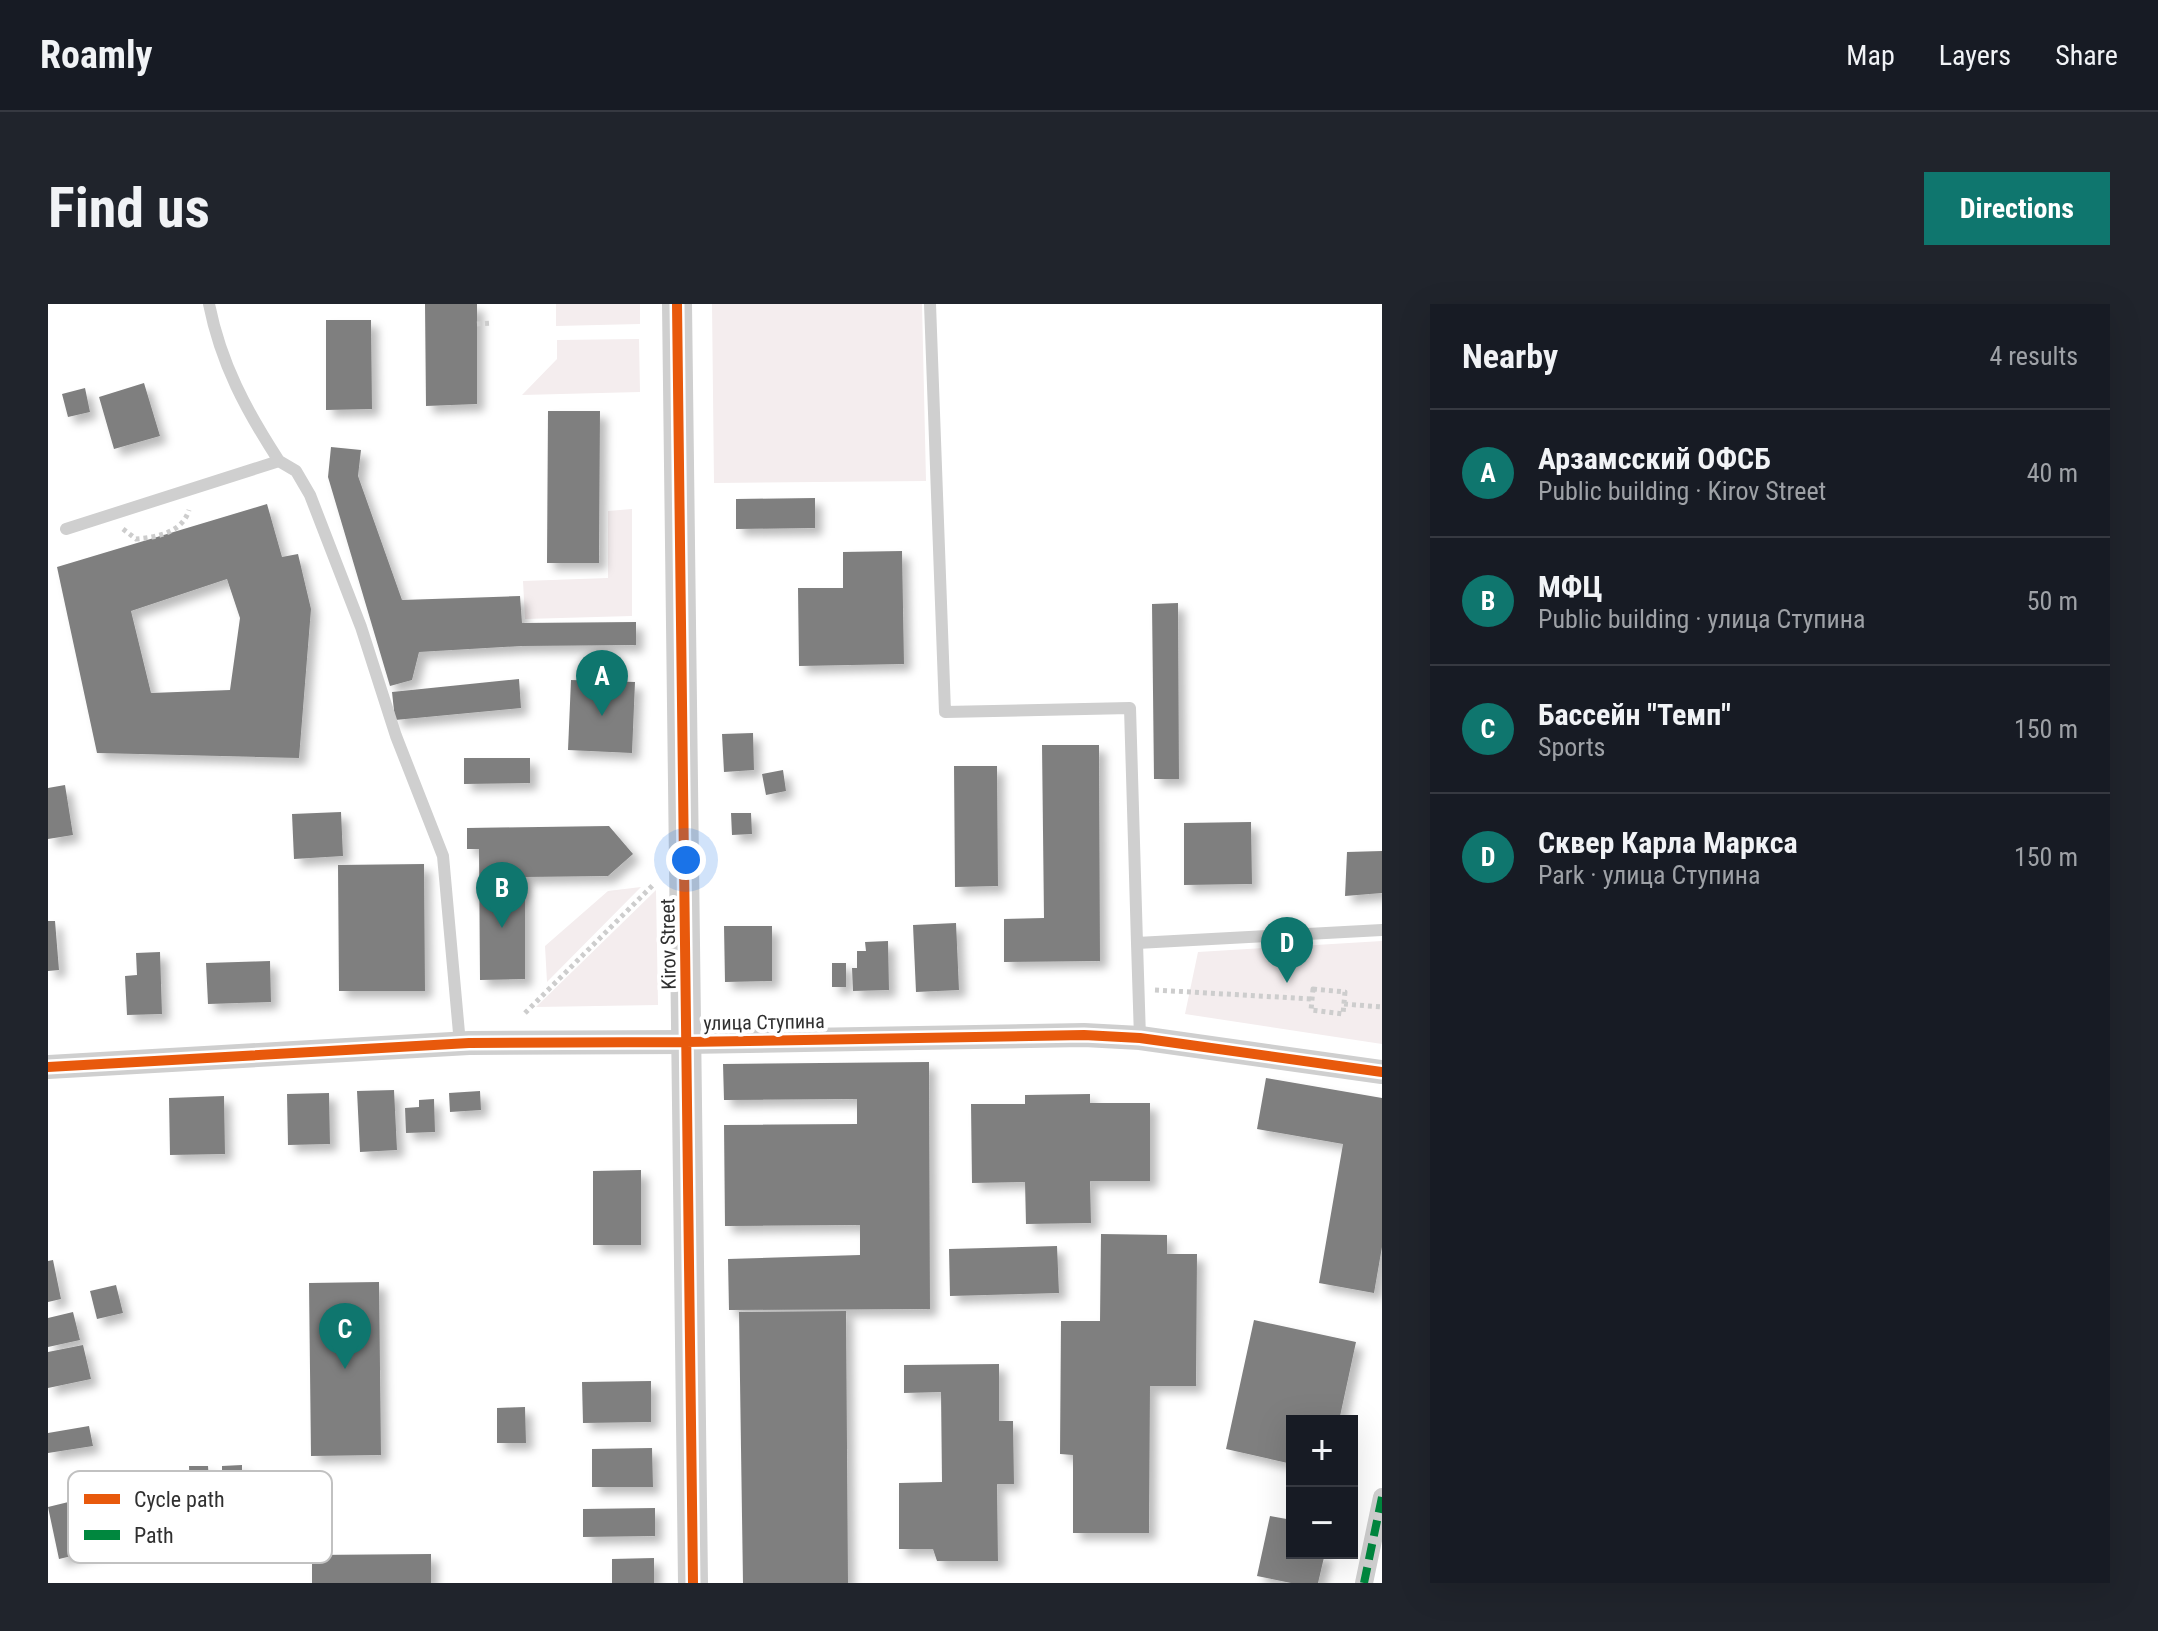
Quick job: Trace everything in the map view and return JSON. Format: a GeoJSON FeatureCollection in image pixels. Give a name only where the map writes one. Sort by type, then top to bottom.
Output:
{"type":"FeatureCollection","features":[{"type":"Feature","properties":{"kind":"street","name":"Kirov Street"},"geometry":{"type":"LineString","coordinates":[[677,304],[693,1583]]}},
{"type":"Feature","properties":{"kind":"street","name":"улица Ступина"},"geometry":{"type":"LineString","coordinates":[[48,1067],[460,1044],[1084,1035],[1140,1038],[1382,1072]]}},
{"type":"Feature","properties":{"kind":"street"},"geometry":{"type":"LineString","coordinates":[[1364,1583],[1382,1497]]}},
{"type":"Feature","properties":{"kind":"lane"},"geometry":{"type":"LineString","coordinates":[[209,304],[229,374],[246,410],[279,461],[296,471],[310,495],[361,627],[396,736],[443,856],[460,1044]]}},
{"type":"Feature","properties":{"kind":"lane"},"geometry":{"type":"LineString","coordinates":[[930,304],[945,712],[1130,708],[1140,1038]]}},
{"type":"Feature","properties":{"kind":"lane"},"geometry":{"type":"LineString","coordinates":[[66,529],[279,461]]}},
{"type":"Feature","properties":{"kind":"lane"},"geometry":{"type":"LineString","coordinates":[[1137,943],[1382,930]]}},
{"type":"Feature","properties":{"kind":"path"},"geometry":{"type":"LineString","coordinates":[[477,324],[493,323]]}},
{"type":"Feature","properties":{"kind":"path"},"geometry":{"type":"LineString","coordinates":[[114,514],[128,535],[136,539],[159,536],[180,525],[188,515],[192,489]]}},
{"type":"Feature","properties":{"kind":"path"},"geometry":{"type":"LineString","coordinates":[[525,1013],[662,877]]}},
{"type":"Feature","properties":{"kind":"path"},"geometry":{"type":"LineString","coordinates":[[1138,988],[1312,999]]}},
{"type":"Feature","properties":{"kind":"path"},"geometry":{"type":"LineString","coordinates":[[1313,989],[1345,992],[1343,1014],[1311,1010],[1312,999],[1313,989]]}},
{"type":"Feature","properties":{"kind":"path"},"geometry":{"type":"LineString","coordinates":[[1344,1004],[1382,1007]]}},
{"type":"Feature","properties":{"kind":"shaded area"},"geometry":{"type":"Polygon","coordinates":[[[556,304],[640,304],[640,324],[556,326],[556,304]]]}},
{"type":"Feature","properties":{"kind":"shaded area"},"geometry":{"type":"Polygon","coordinates":[[[712,304],[922,304],[926,481],[714,483],[712,304]]]}},
{"type":"Feature","properties":{"kind":"shaded area"},"geometry":{"type":"Polygon","coordinates":[[[639,339],[640,392],[522,395],[557,359],[557,340],[639,339]]]}},
{"type":"Feature","properties":{"kind":"shaded area"},"geometry":{"type":"Polygon","coordinates":[[[632,509],[632,616],[525,619],[523,581],[608,578],[608,511],[632,509]]]}},
{"type":"Feature","properties":{"kind":"shaded area"},"geometry":{"type":"Polygon","coordinates":[[[641,887],[547,982],[545,946],[608,891],[641,887]]]}},
{"type":"Feature","properties":{"kind":"shaded area"},"geometry":{"type":"Polygon","coordinates":[[[656,890],[658,1005],[536,1007],[656,890]]]}},
{"type":"Feature","properties":{"kind":"shaded area"},"geometry":{"type":"Polygon","coordinates":[[[1382,941],[1382,1044],[1185,1014],[1198,952],[1382,941]]]}},
{"type":"Feature","properties":{"kind":"building"},"geometry":{"type":"Polygon","coordinates":[[[425,304],[477,304],[477,404],[426,406],[425,304]]]}},
{"type":"Feature","properties":{"kind":"building"},"geometry":{"type":"Polygon","coordinates":[[[326,320],[371,320],[372,409],[326,410],[326,320]]]}},
{"type":"Feature","properties":{"kind":"building"},"geometry":{"type":"Polygon","coordinates":[[[144,383],[160,436],[114,449],[99,397],[144,383]]]}},
{"type":"Feature","properties":{"kind":"building"},"geometry":{"type":"Polygon","coordinates":[[[85,388],[90,412],[68,417],[62,394],[85,388]]]}},
{"type":"Feature","properties":{"kind":"building"},"geometry":{"type":"Polygon","coordinates":[[[548,411],[600,411],[599,563],[547,563],[548,411]]]}},
{"type":"Feature","properties":{"kind":"building"},"geometry":{"type":"Polygon","coordinates":[[[331,447],[361,450],[358,476],[402,600],[520,596],[522,623],[636,622],[636,645],[522,646],[419,652],[412,680],[390,686],[328,477],[331,447]]]}},
{"type":"Feature","properties":{"kind":"building"},"geometry":{"type":"Polygon","coordinates":[[[815,498],[815,528],[736,529],[736,499],[815,498]]]}},
{"type":"Feature","properties":{"kind":"building"},"geometry":{"type":"Polygon","coordinates":[[[267,504],[282,557],[298,554],[311,609],[299,758],[97,753],[57,567],[267,504]],[[227,579],[131,611],[151,693],[230,690],[240,618],[227,579]]]}},
{"type":"Feature","properties":{"kind":"building"},"geometry":{"type":"Polygon","coordinates":[[[902,551],[904,664],[799,666],[798,588],[843,588],[843,552],[902,551]]]}},
{"type":"Feature","properties":{"kind":"building"},"geometry":{"type":"Polygon","coordinates":[[[1178,603],[1179,779],[1154,779],[1152,604],[1178,603]]]}},
{"type":"Feature","properties":{"kind":"building"},"geometry":{"type":"Polygon","coordinates":[[[519,679],[521,708],[395,720],[392,692],[519,679]]]}},
{"type":"Feature","properties":{"kind":"building"},"geometry":{"type":"Polygon","coordinates":[[[571,680],[635,682],[632,753],[568,750],[571,680]]]}},
{"type":"Feature","properties":{"kind":"building"},"geometry":{"type":"Polygon","coordinates":[[[753,733],[754,770],[724,772],[722,734],[753,733]]]}},
{"type":"Feature","properties":{"kind":"building"},"geometry":{"type":"Polygon","coordinates":[[[1042,745],[1099,745],[1100,961],[1004,962],[1004,919],[1044,918],[1042,745]]]}},
{"type":"Feature","properties":{"kind":"building"},"geometry":{"type":"Polygon","coordinates":[[[464,758],[530,758],[530,783],[464,784],[464,758]]]}},
{"type":"Feature","properties":{"kind":"building"},"geometry":{"type":"Polygon","coordinates":[[[954,766],[997,766],[998,886],[955,887],[954,766]]]}},
{"type":"Feature","properties":{"kind":"building"},"geometry":{"type":"Polygon","coordinates":[[[783,770],[786,791],[766,795],[762,774],[783,770]]]}},
{"type":"Feature","properties":{"kind":"building"},"geometry":{"type":"Polygon","coordinates":[[[65,785],[73,835],[48,839],[48,788],[65,785]]]}},
{"type":"Feature","properties":{"kind":"building"},"geometry":{"type":"Polygon","coordinates":[[[341,812],[343,856],[294,859],[292,814],[341,812]]]}},
{"type":"Feature","properties":{"kind":"building"},"geometry":{"type":"Polygon","coordinates":[[[731,813],[751,813],[752,834],[732,835],[731,813]]]}},
{"type":"Feature","properties":{"kind":"building"},"geometry":{"type":"Polygon","coordinates":[[[1251,822],[1252,884],[1184,885],[1184,823],[1251,822]]]}},
{"type":"Feature","properties":{"kind":"building"},"geometry":{"type":"Polygon","coordinates":[[[609,826],[633,854],[608,876],[525,877],[525,979],[480,980],[479,849],[467,849],[467,828],[609,826]]]}},
{"type":"Feature","properties":{"kind":"building"},"geometry":{"type":"Polygon","coordinates":[[[1382,851],[1382,893],[1345,896],[1347,852],[1382,851]]]}},
{"type":"Feature","properties":{"kind":"building"},"geometry":{"type":"Polygon","coordinates":[[[424,864],[425,991],[339,991],[338,865],[424,864]]]}},
{"type":"Feature","properties":{"kind":"building"},"geometry":{"type":"Polygon","coordinates":[[[48,921],[55,921],[59,970],[48,971],[48,921]]]}},
{"type":"Feature","properties":{"kind":"building"},"geometry":{"type":"Polygon","coordinates":[[[956,923],[959,990],[916,992],[913,925],[956,923]]]}},
{"type":"Feature","properties":{"kind":"building"},"geometry":{"type":"Polygon","coordinates":[[[724,926],[772,926],[772,981],[725,982],[724,926]]]}},
{"type":"Feature","properties":{"kind":"building"},"geometry":{"type":"Polygon","coordinates":[[[888,941],[889,990],[853,991],[852,968],[857,968],[857,951],[866,951],[865,942],[888,941]]]}},
{"type":"Feature","properties":{"kind":"building"},"geometry":{"type":"Polygon","coordinates":[[[160,952],[162,1014],[127,1015],[125,976],[137,975],[136,953],[160,952]]]}},
{"type":"Feature","properties":{"kind":"building"},"geometry":{"type":"Polygon","coordinates":[[[270,961],[271,1002],[208,1004],[206,963],[270,961]]]}},
{"type":"Feature","properties":{"kind":"building"},"geometry":{"type":"Polygon","coordinates":[[[832,963],[846,963],[846,987],[832,987],[832,963]]]}},
{"type":"Feature","properties":{"kind":"building"},"geometry":{"type":"Polygon","coordinates":[[[929,1062],[930,1309],[729,1310],[728,1259],[860,1255],[860,1225],[725,1226],[724,1125],[857,1124],[857,1099],[724,1100],[723,1064],[929,1062]]]}},
{"type":"Feature","properties":{"kind":"building"},"geometry":{"type":"Polygon","coordinates":[[[1266,1078],[1382,1098],[1382,1247],[1374,1293],[1319,1283],[1343,1144],[1257,1129],[1266,1078]]]}},
{"type":"Feature","properties":{"kind":"building"},"geometry":{"type":"Polygon","coordinates":[[[394,1090],[397,1150],[360,1152],[357,1091],[394,1090]]]}},
{"type":"Feature","properties":{"kind":"building"},"geometry":{"type":"Polygon","coordinates":[[[480,1091],[481,1110],[450,1112],[449,1093],[480,1091]]]}},
{"type":"Feature","properties":{"kind":"building"},"geometry":{"type":"Polygon","coordinates":[[[329,1093],[330,1144],[288,1145],[287,1094],[329,1093]]]}},
{"type":"Feature","properties":{"kind":"building"},"geometry":{"type":"Polygon","coordinates":[[[1090,1094],[1090,1103],[1150,1103],[1150,1181],[1090,1181],[1091,1223],[1026,1224],[1025,1182],[972,1183],[971,1104],[1025,1104],[1025,1095],[1090,1094]]]}},
{"type":"Feature","properties":{"kind":"building"},"geometry":{"type":"Polygon","coordinates":[[[224,1096],[225,1154],[170,1155],[169,1098],[224,1096]]]}},
{"type":"Feature","properties":{"kind":"building"},"geometry":{"type":"Polygon","coordinates":[[[434,1099],[435,1132],[406,1133],[405,1108],[419,1107],[419,1100],[434,1099]]]}},
{"type":"Feature","properties":{"kind":"building"},"geometry":{"type":"Polygon","coordinates":[[[641,1170],[641,1245],[593,1245],[593,1171],[641,1170]]]}},
{"type":"Feature","properties":{"kind":"building"},"geometry":{"type":"Polygon","coordinates":[[[1101,1234],[1167,1235],[1167,1254],[1197,1254],[1196,1386],[1150,1386],[1149,1533],[1073,1533],[1073,1455],[1060,1454],[1061,1321],[1100,1321],[1101,1234]]]}},
{"type":"Feature","properties":{"kind":"building"},"geometry":{"type":"Polygon","coordinates":[[[1057,1246],[1059,1293],[950,1296],[949,1249],[1057,1246]]]}},
{"type":"Feature","properties":{"kind":"building"},"geometry":{"type":"Polygon","coordinates":[[[53,1260],[61,1299],[48,1302],[48,1261],[53,1260]]]}},
{"type":"Feature","properties":{"kind":"building"},"geometry":{"type":"Polygon","coordinates":[[[379,1282],[381,1455],[311,1456],[309,1283],[379,1282]]]}},
{"type":"Feature","properties":{"kind":"building"},"geometry":{"type":"Polygon","coordinates":[[[116,1285],[123,1313],[97,1319],[90,1291],[116,1285]]]}},
{"type":"Feature","properties":{"kind":"building"},"geometry":{"type":"Polygon","coordinates":[[[846,1311],[848,1583],[743,1583],[739,1312],[846,1311]]]}},
{"type":"Feature","properties":{"kind":"building"},"geometry":{"type":"Polygon","coordinates":[[[73,1312],[80,1340],[48,1347],[48,1318],[73,1312]]]}},
{"type":"Feature","properties":{"kind":"building"},"geometry":{"type":"Polygon","coordinates":[[[1254,1320],[1356,1342],[1340,1415],[1286,1415],[1286,1463],[1226,1449],[1254,1320]]]}},
{"type":"Feature","properties":{"kind":"building"},"geometry":{"type":"Polygon","coordinates":[[[83,1345],[91,1379],[48,1388],[48,1352],[83,1345]]]}},
{"type":"Feature","properties":{"kind":"building"},"geometry":{"type":"Polygon","coordinates":[[[999,1364],[999,1421],[1013,1421],[1014,1484],[997,1484],[998,1561],[937,1561],[933,1549],[899,1549],[899,1483],[942,1482],[941,1392],[904,1393],[904,1365],[999,1364]]]}},
{"type":"Feature","properties":{"kind":"building"},"geometry":{"type":"Polygon","coordinates":[[[651,1381],[651,1422],[583,1423],[582,1382],[651,1381]]]}},
{"type":"Feature","properties":{"kind":"building"},"geometry":{"type":"Polygon","coordinates":[[[525,1407],[526,1443],[497,1443],[497,1408],[525,1407]]]}},
{"type":"Feature","properties":{"kind":"building"},"geometry":{"type":"Polygon","coordinates":[[[89,1426],[93,1446],[48,1453],[48,1433],[89,1426]]]}},
{"type":"Feature","properties":{"kind":"building"},"geometry":{"type":"Polygon","coordinates":[[[652,1448],[653,1487],[592,1487],[592,1449],[652,1448]]]}},
{"type":"Feature","properties":{"kind":"building"},"geometry":{"type":"Polygon","coordinates":[[[242,1465],[242,1471],[222,1471],[222,1466],[242,1465]]]}},
{"type":"Feature","properties":{"kind":"building"},"geometry":{"type":"Polygon","coordinates":[[[189,1466],[208,1466],[208,1471],[189,1471],[189,1466]]]}},
{"type":"Feature","properties":{"kind":"building"},"geometry":{"type":"Polygon","coordinates":[[[68,1502],[68,1557],[59,1559],[48,1507],[68,1502]]]}},
{"type":"Feature","properties":{"kind":"building"},"geometry":{"type":"Polygon","coordinates":[[[655,1508],[655,1536],[583,1537],[583,1509],[655,1508]]]}},
{"type":"Feature","properties":{"kind":"building"},"geometry":{"type":"Polygon","coordinates":[[[1270,1516],[1286,1519],[1286,1559],[1324,1559],[1318,1583],[1291,1583],[1257,1576],[1270,1516]]]}},
{"type":"Feature","properties":{"kind":"building"},"geometry":{"type":"Polygon","coordinates":[[[431,1554],[431,1583],[312,1583],[312,1563],[332,1563],[332,1555],[431,1554]]]}},
{"type":"Feature","properties":{"kind":"building"},"geometry":{"type":"Polygon","coordinates":[[[654,1558],[654,1583],[612,1583],[612,1559],[654,1558]]]}},
{"type":"Feature","properties":{"kind":"marked path"},"geometry":{"type":"LineString","coordinates":[[1364,1583],[1382,1497]]}},
{"type":"Feature","properties":{"kind":"cycle path"},"geometry":{"type":"LineString","coordinates":[[677,304],[693,1583]]}},
{"type":"Feature","properties":{"kind":"cycle path"},"geometry":{"type":"LineString","coordinates":[[48,1067],[469,1043],[1084,1035],[1140,1038],[1382,1072]]}},
{"type":"Feature","properties":{"kind":"place","name":"Арзамсский ОФСБ"},"geometry":{"type":"Point","coordinates":[602,716]}},
{"type":"Feature","properties":{"kind":"place","name":"МФЦ"},"geometry":{"type":"Point","coordinates":[502,928]}},
{"type":"Feature","properties":{"kind":"place","name":"Сквер Карла Маркса"},"geometry":{"type":"Point","coordinates":[1287,983]}},
{"type":"Feature","properties":{"kind":"place","name":"Бассейн \"Темп\""},"geometry":{"type":"Point","coordinates":[345,1369]}}]}
